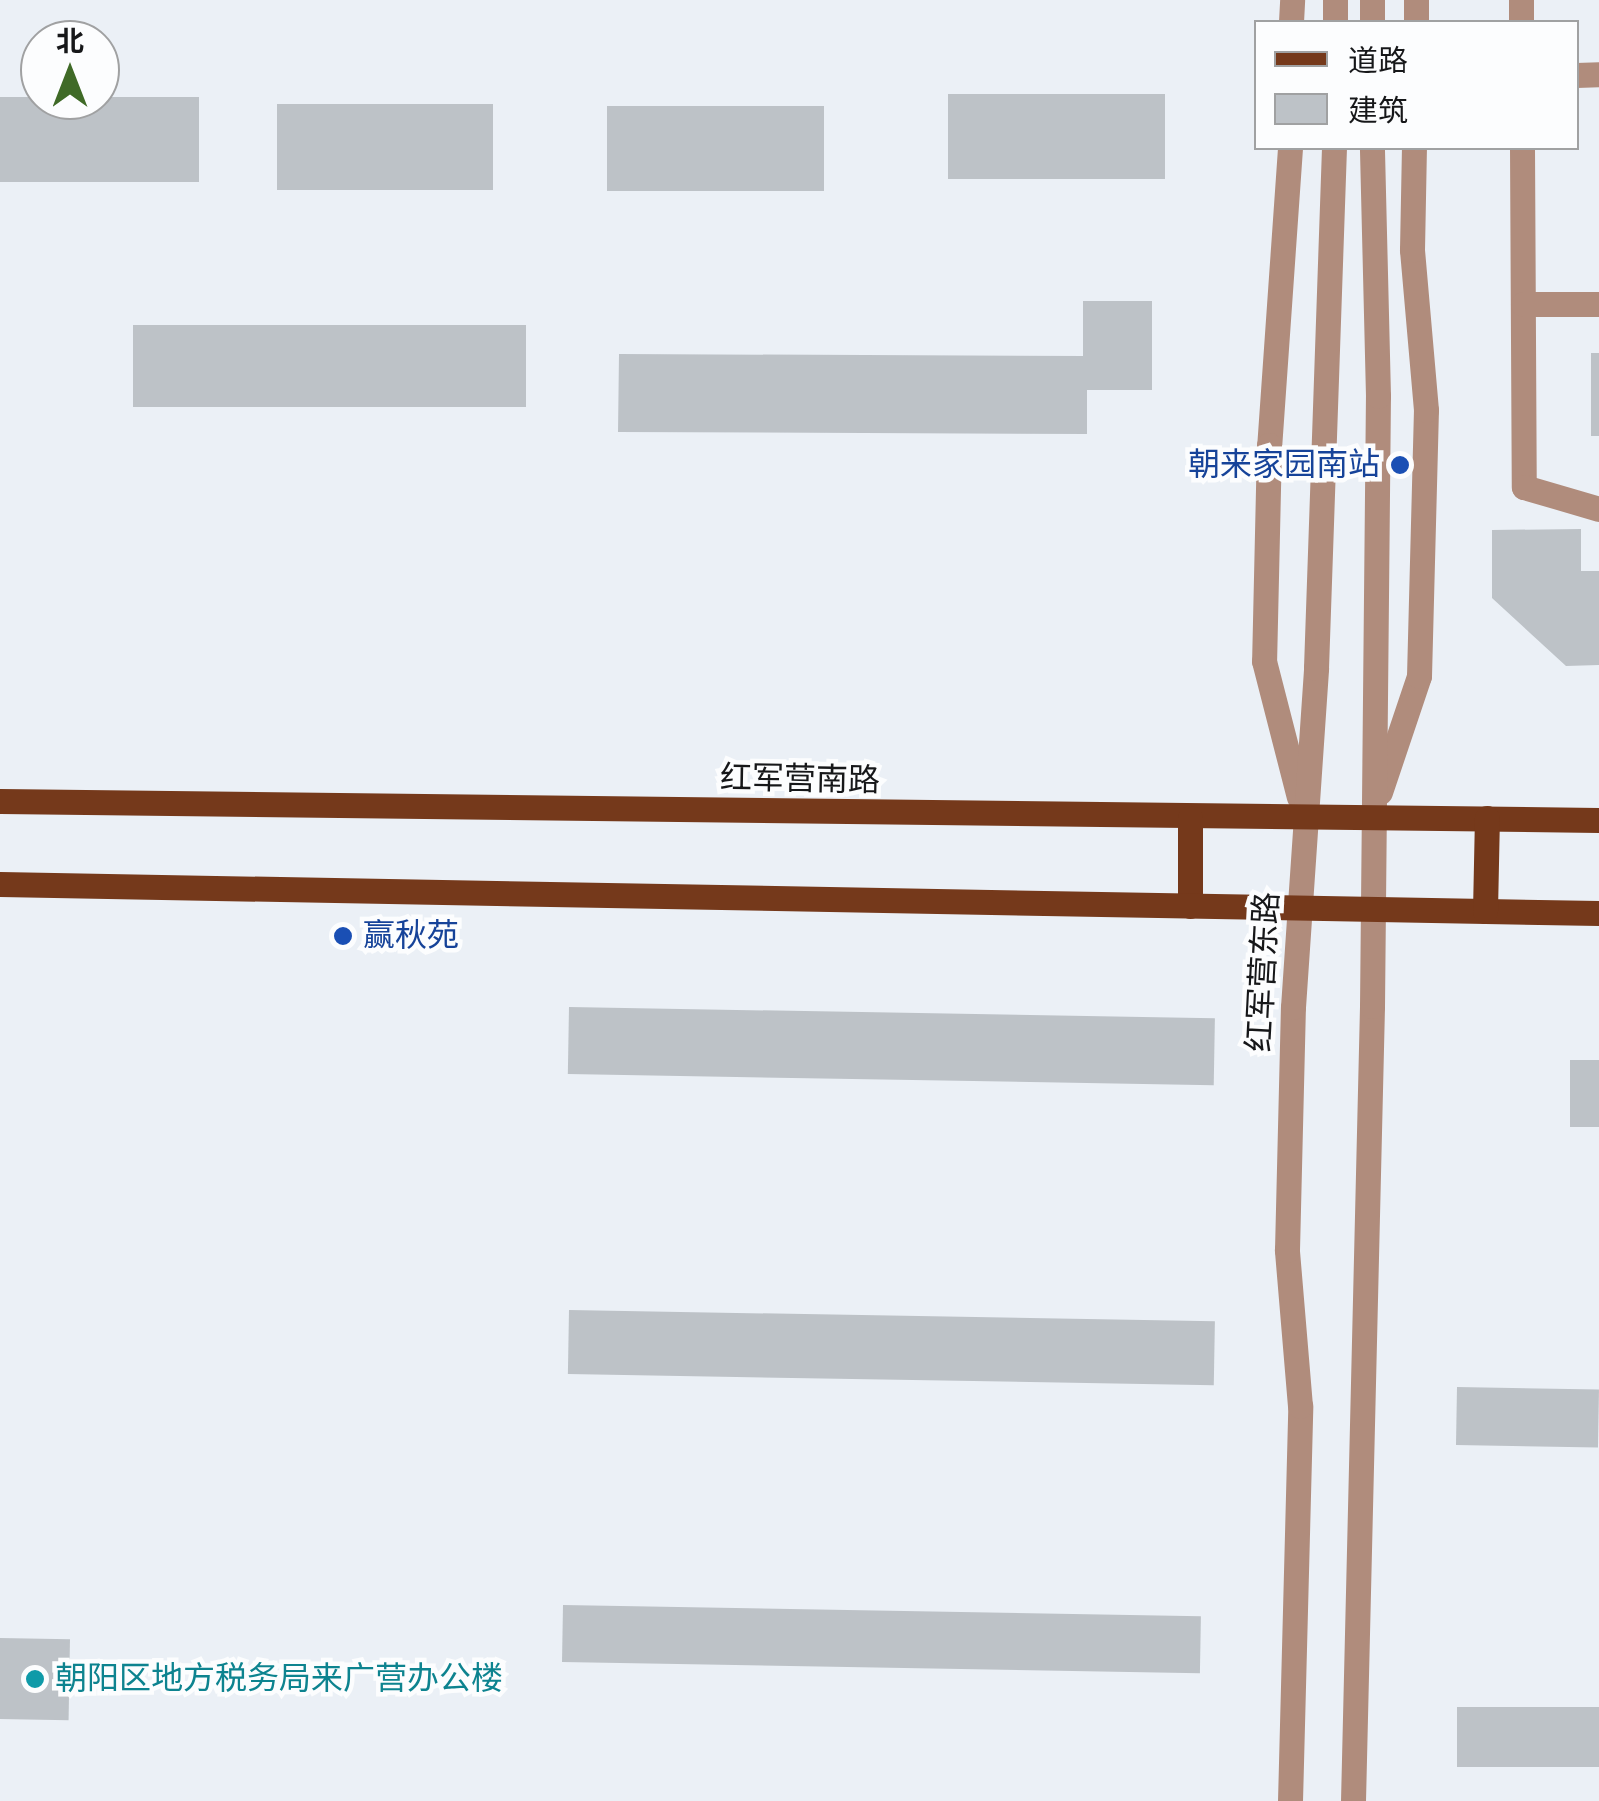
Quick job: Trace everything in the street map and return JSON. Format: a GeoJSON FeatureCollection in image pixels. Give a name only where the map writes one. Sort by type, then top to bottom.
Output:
{"type":"FeatureCollection","features":[{"type":"Feature","properties":{"kind":"main road","name":"红军营南路"},"geometry":{"type":"LineString","coordinates":[[0,801],[1305,820],[1372,816],[1599,820]]}},
{"type":"Feature","properties":{"kind":"main road"},"geometry":{"type":"LineString","coordinates":[[1190,818],[1190,906]]}},
{"type":"Feature","properties":{"kind":"main road"},"geometry":{"type":"LineString","coordinates":[[1485,911],[1487,818]]}},
{"type":"Feature","properties":{"kind":"main road"},"geometry":{"type":"LineString","coordinates":[[0,884],[1599,913]]}},
{"type":"Feature","properties":{"kind":"street"},"geometry":{"type":"LineString","coordinates":[[1290,150],[1269,445],[1264,661],[1305,820]]}},
{"type":"Feature","properties":{"kind":"street","name":"红军营东路"},"geometry":{"type":"LineString","coordinates":[[1290,1801],[1300,1406],[1287,1250],[1334,150]]}},
{"type":"Feature","properties":{"kind":"street"},"geometry":{"type":"LineString","coordinates":[[1352,1801],[1373,909],[1378,396],[1372,150]]}},
{"type":"Feature","properties":{"kind":"street"},"geometry":{"type":"LineString","coordinates":[[1372,816],[1419,676],[1426,410],[1412,250],[1414,150]]}},
{"type":"Feature","properties":{"kind":"street"},"geometry":{"type":"LineString","coordinates":[[1522,150],[1524,487],[1599,508]]}},
{"type":"Feature","properties":{"kind":"street"},"geometry":{"type":"LineString","coordinates":[[1523,304],[1599,304]]}},
{"type":"Feature","properties":{"kind":"building"},"geometry":{"type":"Polygon","coordinates":[[[948,94],[1165,94],[1165,179],[948,179],[948,94]]]}},
{"type":"Feature","properties":{"kind":"building"},"geometry":{"type":"Polygon","coordinates":[[[0,97],[20,97],[20,120],[120,120],[120,97],[199,97],[199,182],[0,182],[0,97]]]}},
{"type":"Feature","properties":{"kind":"building"},"geometry":{"type":"Polygon","coordinates":[[[277,104],[493,104],[493,190],[277,190],[277,104]]]}},
{"type":"Feature","properties":{"kind":"building"},"geometry":{"type":"Polygon","coordinates":[[[607,106],[824,106],[824,191],[607,191],[607,106]]]}},
{"type":"Feature","properties":{"kind":"building"},"geometry":{"type":"Polygon","coordinates":[[[1083,301],[1152,301],[1152,390],[1087,390],[1087,434],[618,432],[619,354],[1083,356],[1083,301]]]}},
{"type":"Feature","properties":{"kind":"building"},"geometry":{"type":"Polygon","coordinates":[[[133,325],[526,325],[526,407],[133,407],[133,325]]]}},
{"type":"Feature","properties":{"kind":"building"},"geometry":{"type":"Polygon","coordinates":[[[1591,353],[1599,353],[1599,436],[1591,436],[1591,353]]]}},
{"type":"Feature","properties":{"kind":"building"},"geometry":{"type":"Polygon","coordinates":[[[1581,529],[1581,571],[1599,571],[1599,665],[1566,666],[1492,598],[1492,530],[1581,529]]]}},
{"type":"Feature","properties":{"kind":"building"},"geometry":{"type":"Polygon","coordinates":[[[569,1007],[1215,1018],[1214,1085],[568,1074],[569,1007]]]}},
{"type":"Feature","properties":{"kind":"building"},"geometry":{"type":"Polygon","coordinates":[[[1570,1060],[1599,1060],[1599,1127],[1570,1127],[1570,1060]]]}},
{"type":"Feature","properties":{"kind":"building"},"geometry":{"type":"Polygon","coordinates":[[[569,1310],[1215,1321],[1214,1385],[568,1374],[569,1310]]]}},
{"type":"Feature","properties":{"kind":"building"},"geometry":{"type":"Polygon","coordinates":[[[1457,1387],[1599,1389],[1598,1447],[1456,1445],[1457,1387]]]}},
{"type":"Feature","properties":{"kind":"building"},"geometry":{"type":"Polygon","coordinates":[[[563,1605],[1201,1616],[1200,1673],[562,1662],[563,1605]]]}},
{"type":"Feature","properties":{"kind":"building","name":"朝阳区地方税务局来广营办公楼"},"geometry":{"type":"Polygon","coordinates":[[[0,1638],[70,1639],[69,1720],[0,1719],[0,1638]]]}},
{"type":"Feature","properties":{"kind":"building"},"geometry":{"type":"Polygon","coordinates":[[[1457,1707],[1599,1707],[1599,1767],[1457,1767],[1457,1707]]]}},
{"type":"Feature","properties":{"kind":"place","name":"朝来家园南站"},"geometry":{"type":"Point","coordinates":[1400,465]}},
{"type":"Feature","properties":{"kind":"place","name":"赢秋苑"},"geometry":{"type":"Point","coordinates":[343,936]}},
{"type":"Feature","properties":{"kind":"place","name":"朝阳区地方税务局来广营办公楼"},"geometry":{"type":"Point","coordinates":[35,1679]}}]}
